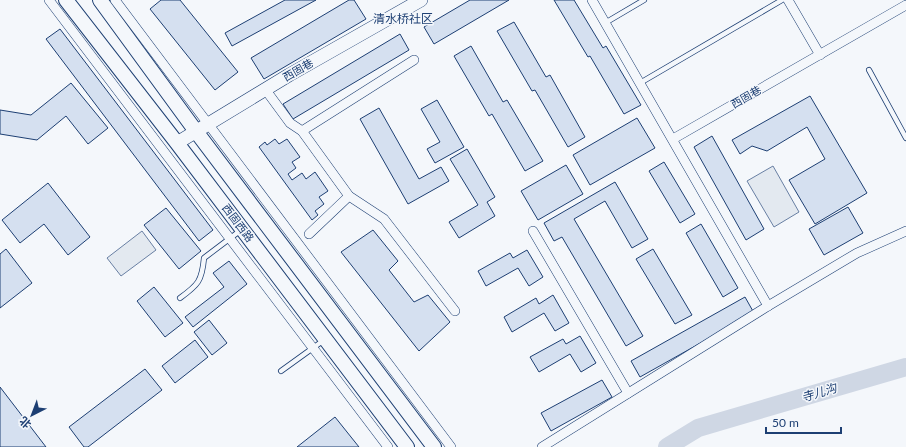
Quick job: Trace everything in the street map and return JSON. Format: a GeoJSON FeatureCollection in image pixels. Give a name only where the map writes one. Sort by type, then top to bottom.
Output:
{"type":"FeatureCollection","features":[{"type":"Feature","properties":{"kind":"main road","name":"西固西路"},"geometry":{"type":"LineString","coordinates":[[66,0],[177,143],[407,447]]}},
{"type":"Feature","properties":{"kind":"main road","name":"西固西路"},"geometry":{"type":"LineString","coordinates":[[100,0],[201,127],[434,447]]}},
{"type":"Feature","properties":{"kind":"street"},"geometry":{"type":"LineString","coordinates":[[50,0],[388,447]]}},
{"type":"Feature","properties":{"kind":"street"},"geometry":{"type":"LineString","coordinates":[[115,0],[201,127],[451,447]]}},
{"type":"Feature","properties":{"kind":"street","name":"西固巷"},"geometry":{"type":"LineString","coordinates":[[177,143],[265,89],[421,0]]}},
{"type":"Feature","properties":{"kind":"street"},"geometry":{"type":"LineString","coordinates":[[592,0],[768,306]]}},
{"type":"Feature","properties":{"kind":"street"},"geometry":{"type":"LineString","coordinates":[[788,0],[820,55]]}},
{"type":"Feature","properties":{"kind":"street","name":"西固巷"},"geometry":{"type":"LineString","coordinates":[[673,139],[906,5]]}},
{"type":"Feature","properties":{"kind":"street"},"geometry":{"type":"LineString","coordinates":[[302,131],[414,60]]}},
{"type":"Feature","properties":{"kind":"street"},"geometry":{"type":"LineString","coordinates":[[265,89],[290,123],[302,131],[349,196],[384,219],[455,311]]}},
{"type":"Feature","properties":{"kind":"street"},"geometry":{"type":"LineString","coordinates":[[310,234],[349,196]]}},
{"type":"Feature","properties":{"kind":"street"},"geometry":{"type":"LineString","coordinates":[[533,231],[628,393]]}},
{"type":"Feature","properties":{"kind":"street"},"geometry":{"type":"LineString","coordinates":[[542,447],[768,306],[857,253],[906,231]]}},
{"type":"Feature","properties":{"kind":"lane"},"geometry":{"type":"LineString","coordinates":[[605,23],[644,0]]}},
{"type":"Feature","properties":{"kind":"lane"},"geometry":{"type":"LineString","coordinates":[[640,82],[782,0]]}},
{"type":"Feature","properties":{"kind":"lane"},"geometry":{"type":"LineString","coordinates":[[869,70],[906,138]]}},
{"type":"Feature","properties":{"kind":"lane"},"geometry":{"type":"LineString","coordinates":[[180,298],[197,285],[203,270],[204,258],[242,229]]}},
{"type":"Feature","properties":{"kind":"lane"},"geometry":{"type":"LineString","coordinates":[[281,372],[326,339]]}},
{"type":"Feature","properties":{"kind":"shaded area"},"geometry":{"type":"Polygon","coordinates":[[[773,166],[799,212],[774,227],[747,181],[773,166]]]}},
{"type":"Feature","properties":{"kind":"shaded area"},"geometry":{"type":"Polygon","coordinates":[[[142,231],[156,250],[121,276],[107,258],[142,231]]]}},
{"type":"Feature","properties":{"kind":"building"},"geometry":{"type":"Polygon","coordinates":[[[161,0],[180,0],[238,72],[215,90],[150,9],[161,0]]]}},
{"type":"Feature","properties":{"kind":"building"},"geometry":{"type":"Polygon","coordinates":[[[285,0],[316,0],[232,46],[225,33],[285,0]]]}},
{"type":"Feature","properties":{"kind":"building"},"geometry":{"type":"Polygon","coordinates":[[[349,0],[354,0],[366,19],[264,79],[251,58],[349,0]]]}},
{"type":"Feature","properties":{"kind":"building"},"geometry":{"type":"Polygon","coordinates":[[[470,0],[509,0],[434,44],[424,27],[470,0]]]}},
{"type":"Feature","properties":{"kind":"building"},"geometry":{"type":"Polygon","coordinates":[[[554,0],[574,0],[603,48],[606,46],[641,105],[624,114],[590,56],[588,57],[554,0]]]}},
{"type":"Feature","properties":{"kind":"building"},"geometry":{"type":"Polygon","coordinates":[[[514,22],[546,77],[550,75],[585,137],[568,147],[535,90],[532,91],[497,31],[514,22]]]}},
{"type":"Feature","properties":{"kind":"building"},"geometry":{"type":"Polygon","coordinates":[[[60,29],[213,230],[199,241],[46,39],[60,29]]]}},
{"type":"Feature","properties":{"kind":"building"},"geometry":{"type":"Polygon","coordinates":[[[400,34],[409,50],[293,119],[283,104],[400,34]]]}},
{"type":"Feature","properties":{"kind":"building"},"geometry":{"type":"Polygon","coordinates":[[[471,46],[503,102],[507,100],[543,161],[525,171],[492,114],[489,116],[454,56],[471,46]]]}},
{"type":"Feature","properties":{"kind":"building"},"geometry":{"type":"Polygon","coordinates":[[[71,83],[108,128],[88,144],[66,116],[37,140],[0,134],[0,110],[31,115],[71,83]]]}},
{"type":"Feature","properties":{"kind":"building"},"geometry":{"type":"Polygon","coordinates":[[[810,96],[867,193],[815,224],[789,180],[825,159],[807,127],[767,151],[752,146],[740,154],[732,140],[810,96]]]}},
{"type":"Feature","properties":{"kind":"building"},"geometry":{"type":"Polygon","coordinates":[[[437,100],[464,147],[435,163],[427,149],[440,142],[421,109],[437,100]]]}},
{"type":"Feature","properties":{"kind":"building"},"geometry":{"type":"Polygon","coordinates":[[[379,108],[419,179],[441,167],[449,181],[408,204],[360,119],[379,108]]]}},
{"type":"Feature","properties":{"kind":"building"},"geometry":{"type":"Polygon","coordinates":[[[637,118],[655,148],[590,185],[573,155],[637,118]]]}},
{"type":"Feature","properties":{"kind":"building"},"geometry":{"type":"Polygon","coordinates":[[[712,136],[764,229],[746,240],[694,147],[712,136]]]}},
{"type":"Feature","properties":{"kind":"building"},"geometry":{"type":"Polygon","coordinates":[[[275,139],[279,144],[287,139],[300,157],[292,162],[296,168],[288,174],[292,180],[302,173],[306,179],[315,172],[328,191],[319,197],[324,204],[315,211],[318,215],[312,220],[259,147],[265,142],[267,145],[275,139]]]}},
{"type":"Feature","properties":{"kind":"building"},"geometry":{"type":"Polygon","coordinates":[[[467,149],[495,197],[487,202],[495,216],[459,238],[449,222],[478,205],[450,159],[467,149]]]}},
{"type":"Feature","properties":{"kind":"building"},"geometry":{"type":"Polygon","coordinates":[[[664,162],[695,214],[680,223],[649,171],[664,162]]]}},
{"type":"Feature","properties":{"kind":"building"},"geometry":{"type":"Polygon","coordinates":[[[566,165],[583,194],[538,220],[521,191],[566,165]]]}},
{"type":"Feature","properties":{"kind":"building"},"geometry":{"type":"Polygon","coordinates":[[[615,182],[648,239],[632,248],[605,201],[574,219],[643,336],[626,346],[562,237],[554,241],[544,223],[615,182]]]}},
{"type":"Feature","properties":{"kind":"building"},"geometry":{"type":"Polygon","coordinates":[[[48,183],[90,237],[68,255],[44,224],[20,243],[2,220],[48,183]]]}},
{"type":"Feature","properties":{"kind":"building"},"geometry":{"type":"Polygon","coordinates":[[[848,207],[863,233],[824,255],[809,229],[848,207]]]}},
{"type":"Feature","properties":{"kind":"building"},"geometry":{"type":"Polygon","coordinates":[[[166,208],[201,251],[179,269],[144,225],[166,208]]]}},
{"type":"Feature","properties":{"kind":"building"},"geometry":{"type":"Polygon","coordinates":[[[701,224],[738,288],[723,297],[686,233],[701,224]]]}},
{"type":"Feature","properties":{"kind":"building"},"geometry":{"type":"Polygon","coordinates":[[[373,230],[398,261],[389,270],[414,302],[428,295],[450,322],[419,351],[341,252],[373,230]]]}},
{"type":"Feature","properties":{"kind":"building"},"geometry":{"type":"Polygon","coordinates":[[[6,249],[32,283],[0,308],[0,254],[6,249]]]}},
{"type":"Feature","properties":{"kind":"building"},"geometry":{"type":"Polygon","coordinates":[[[653,249],[692,315],[675,324],[636,259],[653,249]]]}},
{"type":"Feature","properties":{"kind":"building"},"geometry":{"type":"Polygon","coordinates":[[[527,250],[543,277],[529,286],[518,268],[486,286],[478,271],[510,253],[513,258],[527,250]]]}},
{"type":"Feature","properties":{"kind":"building"},"geometry":{"type":"Polygon","coordinates":[[[229,261],[247,284],[193,327],[185,317],[224,287],[213,273],[229,261]]]}},
{"type":"Feature","properties":{"kind":"building"},"geometry":{"type":"Polygon","coordinates":[[[154,287],[183,323],[165,337],[137,301],[154,287]]]}},
{"type":"Feature","properties":{"kind":"building"},"geometry":{"type":"Polygon","coordinates":[[[553,295],[569,323],[555,331],[544,313],[512,332],[504,317],[536,298],[539,304],[553,295]]]}},
{"type":"Feature","properties":{"kind":"building"},"geometry":{"type":"Polygon","coordinates":[[[745,297],[754,313],[640,377],[631,361],[745,297]]]}},
{"type":"Feature","properties":{"kind":"building"},"geometry":{"type":"Polygon","coordinates":[[[209,320],[227,343],[212,355],[194,332],[209,320]]]}},
{"type":"Feature","properties":{"kind":"building"},"geometry":{"type":"Polygon","coordinates":[[[580,336],[596,363],[581,372],[570,354],[539,372],[530,357],[563,339],[566,344],[580,336]]]}},
{"type":"Feature","properties":{"kind":"building"},"geometry":{"type":"Polygon","coordinates":[[[195,340],[208,357],[175,383],[162,366],[195,340]]]}},
{"type":"Feature","properties":{"kind":"building"},"geometry":{"type":"Polygon","coordinates":[[[145,369],[162,390],[88,447],[84,447],[69,427],[145,369]]]}},
{"type":"Feature","properties":{"kind":"building"},"geometry":{"type":"Polygon","coordinates":[[[602,380],[612,397],[551,431],[541,413],[602,380]]]}},
{"type":"Feature","properties":{"kind":"building"},"geometry":{"type":"Polygon","coordinates":[[[0,387],[46,447],[0,447],[0,387]]]}},
{"type":"Feature","properties":{"kind":"building"},"geometry":{"type":"Polygon","coordinates":[[[335,417],[359,447],[297,447],[335,417]]]}},
{"type":"Feature","properties":{"kind":"waterway","name":"寺儿沟"},"geometry":{"type":"LineString","coordinates":[[667,447],[698,428],[906,367]]}},
{"type":"Feature","properties":{"kind":"district","name":"清水桥社区"},"geometry":{"type":"Point","coordinates":[403,19]}}]}
